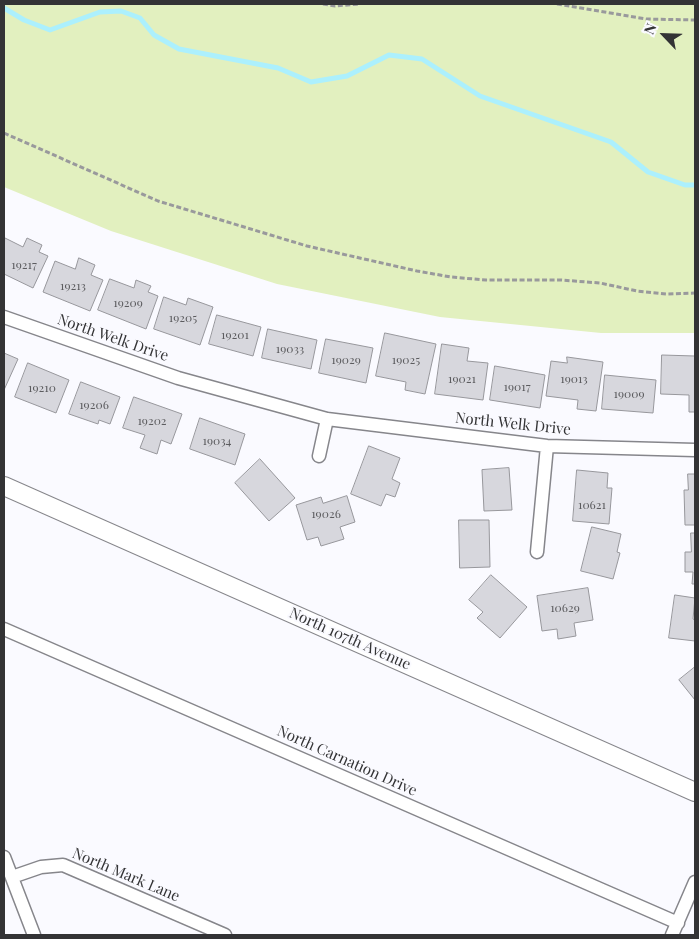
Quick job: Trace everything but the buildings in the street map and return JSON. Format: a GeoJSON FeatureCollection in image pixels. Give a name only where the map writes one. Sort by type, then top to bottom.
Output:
{"type":"FeatureCollection","features":[{"type":"Feature","properties":{"kind":"main road","name":"North 107th Avenue"},"geometry":{"type":"LineString","coordinates":[[4,486],[695,792]]}},
{"type":"Feature","properties":{"kind":"street","name":"North Welk Drive"},"geometry":{"type":"LineString","coordinates":[[4,317],[178,378],[327,419],[548,446],[695,450]]}},
{"type":"Feature","properties":{"kind":"street"},"geometry":{"type":"LineString","coordinates":[[319,456],[327,419]]}},
{"type":"Feature","properties":{"kind":"street"},"geometry":{"type":"LineString","coordinates":[[537,552],[548,446]]}},
{"type":"Feature","properties":{"kind":"street","name":"North Carnation Drive"},"geometry":{"type":"LineString","coordinates":[[4,629],[675,929]]}},
{"type":"Feature","properties":{"kind":"street"},"geometry":{"type":"LineString","coordinates":[[4,857],[34,935]]}},
{"type":"Feature","properties":{"kind":"street","name":"North Mark Lane"},"geometry":{"type":"LineString","coordinates":[[12,877],[41,867],[63,865],[225,935]]}},
{"type":"Feature","properties":{"kind":"street"},"geometry":{"type":"LineString","coordinates":[[675,929],[695,882]]}},
{"type":"Feature","properties":{"kind":"path"},"geometry":{"type":"LineString","coordinates":[[323,4],[335,6],[360,4]]}},
{"type":"Feature","properties":{"kind":"path"},"geometry":{"type":"LineString","coordinates":[[557,4],[646,19],[695,20]]}},
{"type":"Feature","properties":{"kind":"path"},"geometry":{"type":"LineString","coordinates":[[4,133],[158,201],[307,246],[417,271],[460,278],[561,280],[600,283],[636,291],[666,294],[695,293]]}},
{"type":"Feature","properties":{"kind":"green space"},"geometry":{"type":"Polygon","coordinates":[[[4,4],[695,4],[695,333],[601,333],[440,317],[277,284],[111,231],[4,187],[4,4]]]}},
{"type":"Feature","properties":{"kind":"waterway"},"geometry":{"type":"LineString","coordinates":[[4,8],[24,20],[50,30],[100,12],[121,11],[140,18],[154,35],[179,49],[278,68],[311,82],[347,76],[389,55],[422,59],[480,96],[611,142],[648,172],[685,185],[695,185]]}}]}
